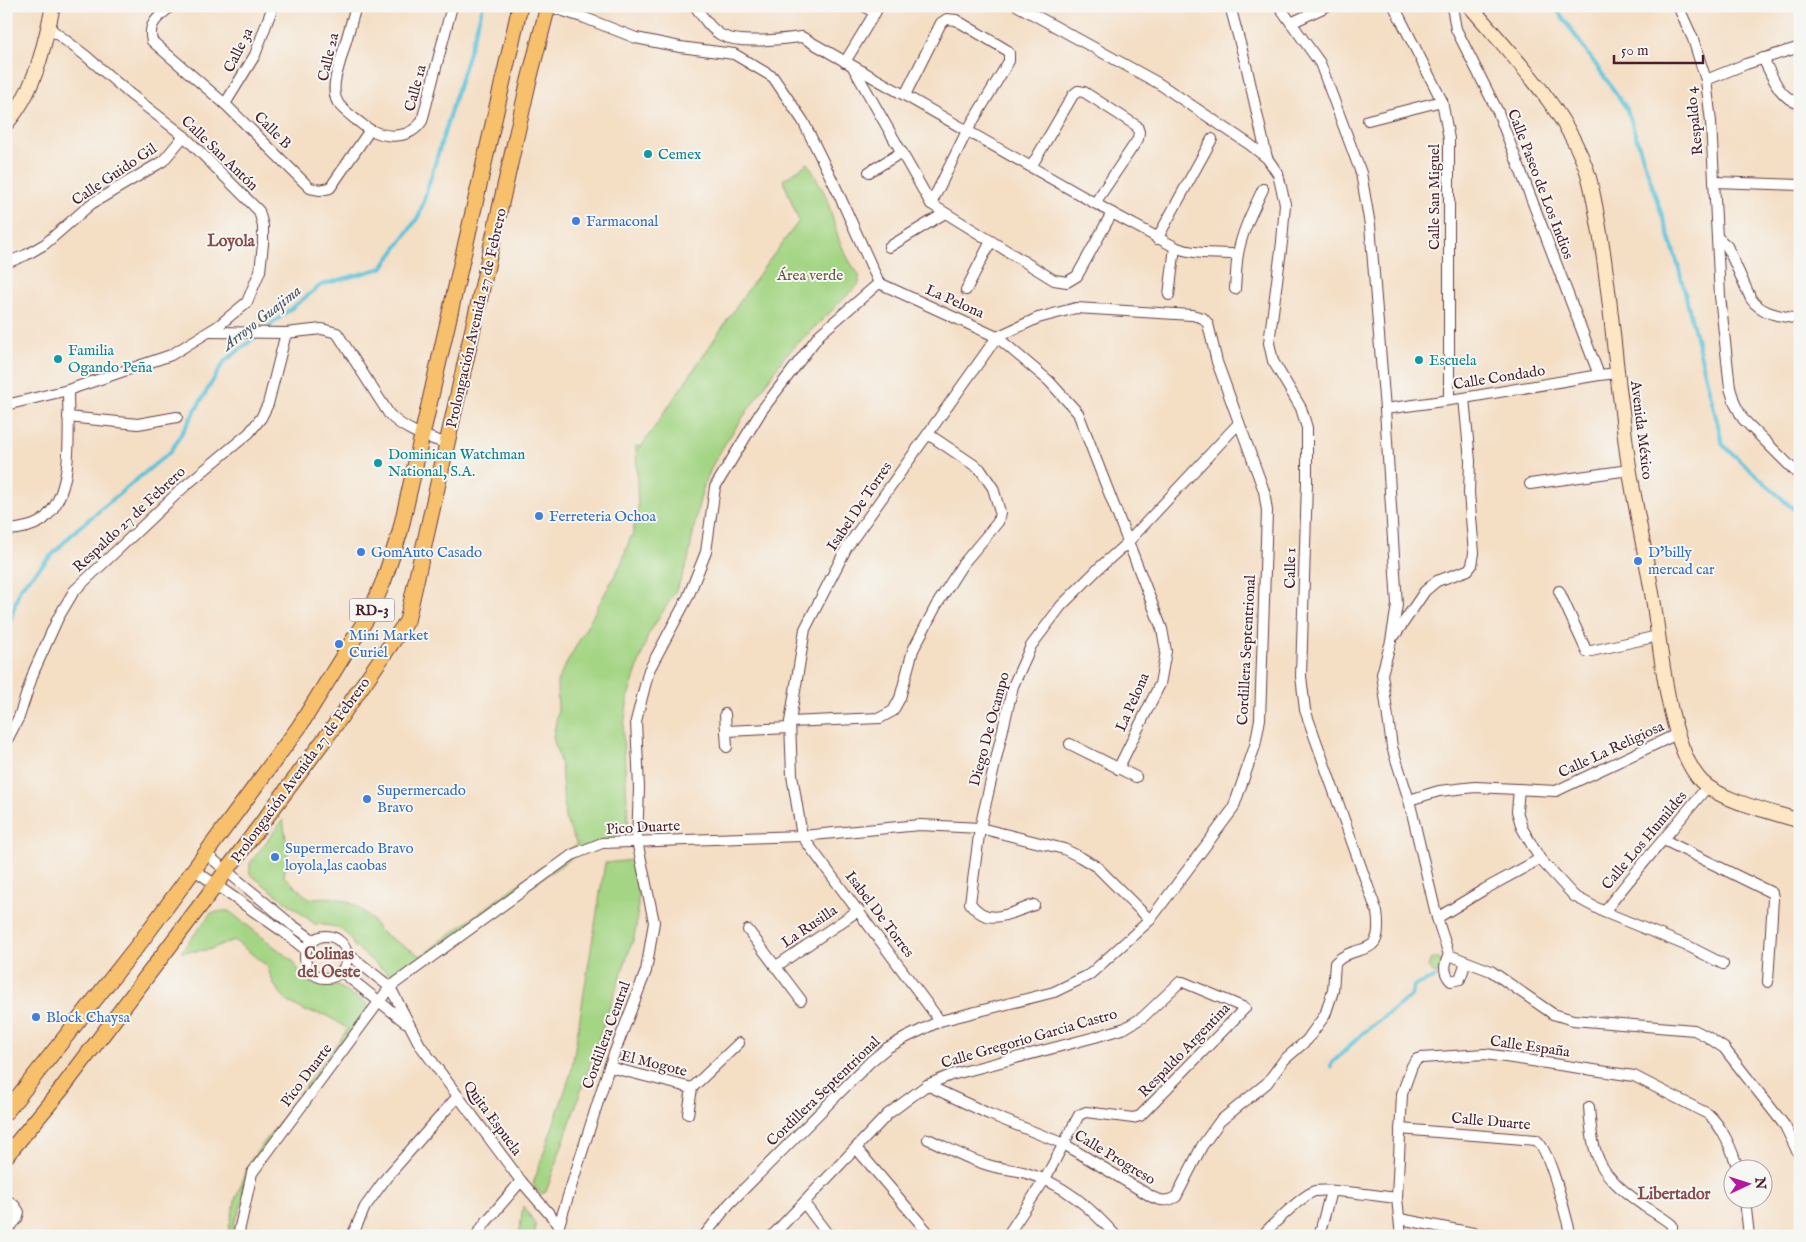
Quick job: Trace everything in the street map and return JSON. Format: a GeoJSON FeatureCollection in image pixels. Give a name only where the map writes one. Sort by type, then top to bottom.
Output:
{"type":"FeatureCollection","features":[{"type":"Feature","properties":{"kind":"main road","name":"Prolongación Avenida 27 de Febrero"},"geometry":{"type":"LineString","coordinates":[[6,1112],[107,986],[299,727],[370,612],[384,580],[400,532],[520,6]]}},
{"type":"Feature","properties":{"kind":"main road","name":"Prolongación Avenida 27 de Febrero"},"geometry":{"type":"LineString","coordinates":[[6,1156],[60,1091],[215,886],[333,728],[407,621],[528,84],[548,6]]}},
{"type":"Feature","properties":{"kind":"main road"},"geometry":{"type":"LineString","coordinates":[[503,78],[528,84]]}},
{"type":"Feature","properties":{"kind":"street"},"geometry":{"type":"LineString","coordinates":[[6,124],[16,113],[32,84],[53,6]]}},
{"type":"Feature","properties":{"kind":"street","name":"Calle B"},"geometry":{"type":"LineString","coordinates":[[171,6],[155,20],[150,32],[152,41],[225,104],[310,188],[315,190],[330,188],[370,130]]}},
{"type":"Feature","properties":{"kind":"street","name":"Calle 3a"},"geometry":{"type":"LineString","coordinates":[[225,104],[255,55],[273,6]]}},
{"type":"Feature","properties":{"kind":"street","name":"Calle 2a"},"geometry":{"type":"LineString","coordinates":[[356,6],[334,87],[337,102],[346,112],[370,130]]}},
{"type":"Feature","properties":{"kind":"street","name":"Calle 1a"},"geometry":{"type":"LineString","coordinates":[[370,130],[393,136],[408,134],[417,129],[422,121],[452,6]]}},
{"type":"Feature","properties":{"kind":"street"},"geometry":{"type":"LineString","coordinates":[[548,6],[636,38],[680,47],[734,54],[773,77],[803,122],[836,188],[879,283]]}},
{"type":"Feature","properties":{"kind":"street"},"geometry":{"type":"LineString","coordinates":[[695,6],[705,21],[721,35],[748,41],[802,37],[1157,239],[1184,251],[1238,254]]}},
{"type":"Feature","properties":{"kind":"street"},"geometry":{"type":"LineString","coordinates":[[849,64],[877,10],[864,6]]}},
{"type":"Feature","properties":{"kind":"street"},"geometry":{"type":"LineString","coordinates":[[1230,6],[1248,69],[1267,158]]}},
{"type":"Feature","properties":{"kind":"street"},"geometry":{"type":"LineString","coordinates":[[1279,6],[1320,62],[1361,173],[1370,225],[1385,409],[1397,605],[1391,641],[1382,674],[1392,747],[1409,800],[1437,918],[1449,955],[1444,968],[1445,974],[1451,981],[1460,979],[1466,962]]}},
{"type":"Feature","properties":{"kind":"street"},"geometry":{"type":"LineString","coordinates":[[1291,22],[1327,6]]}},
{"type":"Feature","properties":{"kind":"street","name":"Calle San Miguel"},"geometry":{"type":"LineString","coordinates":[[1394,6],[1442,101],[1449,139],[1449,400]]}},
{"type":"Feature","properties":{"kind":"street","name":"Calle Paseo de Los Indios"},"geometry":{"type":"LineString","coordinates":[[1453,6],[1452,12],[1456,29],[1498,112],[1599,375]]}},
{"type":"Feature","properties":{"kind":"street","name":"Avenida México"},"geometry":{"type":"LineString","coordinates":[[1470,6],[1555,108],[1579,152],[1588,174],[1608,284],[1629,470],[1663,669],[1678,734],[1686,757],[1698,778],[1707,787],[1745,804],[1800,821]]}},
{"type":"Feature","properties":{"kind":"street"},"geometry":{"type":"LineString","coordinates":[[1023,7],[1158,83],[1267,158]]}},
{"type":"Feature","properties":{"kind":"street","name":"Respaldo 4"},"geometry":{"type":"LineString","coordinates":[[1682,8],[1694,39],[1706,80],[1711,122],[1720,296],[1730,388],[1735,404],[1743,419],[1800,476]]}},
{"type":"Feature","properties":{"kind":"street"},"geometry":{"type":"LineString","coordinates":[[905,95],[941,24],[947,19],[956,20],[1010,53],[1009,61],[967,131],[931,204]]}},
{"type":"Feature","properties":{"kind":"street","name":"Calle San Antón"},"geometry":{"type":"LineString","coordinates":[[6,405],[68,390],[171,356],[210,332],[248,302],[260,272],[263,226],[258,212],[184,136],[48,27]]}},
{"type":"Feature","properties":{"kind":"street"},"geometry":{"type":"LineString","coordinates":[[1706,80],[1762,58],[1800,47]]}},
{"type":"Feature","properties":{"kind":"street"},"geometry":{"type":"LineString","coordinates":[[1762,58],[1780,91],[1790,101],[1800,104]]}},
{"type":"Feature","properties":{"kind":"street"},"geometry":{"type":"LineString","coordinates":[[849,64],[931,204],[1054,280],[1067,282],[1077,276],[1112,213]]}},
{"type":"Feature","properties":{"kind":"street"},"geometry":{"type":"LineString","coordinates":[[1031,167],[1073,95],[1078,91],[1084,92],[1137,126],[1139,132],[1138,139],[1095,203]]}},
{"type":"Feature","properties":{"kind":"street"},"geometry":{"type":"LineString","coordinates":[[1368,120],[1442,101]]}},
{"type":"Feature","properties":{"kind":"street","name":"Calle Guido Gil"},"geometry":{"type":"LineString","coordinates":[[6,263],[26,255],[44,244],[91,204],[163,161],[184,136]]}},
{"type":"Feature","properties":{"kind":"street"},"geometry":{"type":"LineString","coordinates":[[1157,239],[1212,139]]}},
{"type":"Feature","properties":{"kind":"street"},"geometry":{"type":"LineString","coordinates":[[869,172],[902,152]]}},
{"type":"Feature","properties":{"kind":"street","name":"Calle 1"},"geometry":{"type":"LineString","coordinates":[[1267,158],[1278,174],[1284,204],[1282,242],[1269,343],[1273,361],[1300,408],[1307,428],[1302,676],[1305,710],[1377,912],[1379,928],[1376,940],[1367,949],[1342,956]]}},
{"type":"Feature","properties":{"kind":"street"},"geometry":{"type":"LineString","coordinates":[[1714,182],[1800,185]]}},
{"type":"Feature","properties":{"kind":"street"},"geometry":{"type":"LineString","coordinates":[[1235,289],[1238,254],[1246,225],[1263,189]]}},
{"type":"Feature","properties":{"kind":"street"},"geometry":{"type":"LineString","coordinates":[[889,247],[945,213]]}},
{"type":"Feature","properties":{"kind":"street"},"geometry":{"type":"LineString","coordinates":[[1718,238],[1727,246],[1756,306],[1772,314],[1800,320]]}},
{"type":"Feature","properties":{"kind":"street"},"geometry":{"type":"LineString","coordinates":[[966,290],[990,241]]}},
{"type":"Feature","properties":{"kind":"street"},"geometry":{"type":"LineString","coordinates":[[1170,295],[1175,247]]}},
{"type":"Feature","properties":{"kind":"street","name":"La Pelona"},"geometry":{"type":"LineString","coordinates":[[879,283],[997,336],[1050,381],[1078,414],[1127,543],[1162,628],[1166,651],[1160,684],[1118,768]]}},
{"type":"Feature","properties":{"kind":"street","name":"Cordillera Central"},"geometry":{"type":"LineString","coordinates":[[558,1230],[609,1067],[646,971],[654,922],[637,841],[639,788],[636,721],[649,670],[688,597],[706,552],[715,487],[762,410],[820,334],[879,283]]}},
{"type":"Feature","properties":{"kind":"street"},"geometry":{"type":"LineString","coordinates":[[997,336],[1038,318],[1076,308],[1192,315],[1203,318],[1208,324],[1217,362],[1239,424]]}},
{"type":"Feature","properties":{"kind":"street"},"geometry":{"type":"LineString","coordinates":[[210,332],[286,333],[322,329],[337,333],[389,414],[396,421],[423,436],[448,444]]}},
{"type":"Feature","properties":{"kind":"street","name":"Respaldo 27 de Febrero"},"geometry":{"type":"LineString","coordinates":[[6,742],[19,717],[34,671],[58,618],[74,591],[191,481],[249,433],[261,418],[268,404],[286,333]]}},
{"type":"Feature","properties":{"kind":"street","name":"Isabel De Torres"},"geometry":{"type":"LineString","coordinates":[[940,1021],[802,836],[792,774],[790,725],[806,629],[847,547],[997,336]]}},
{"type":"Feature","properties":{"kind":"street","name":"Calle Condado"},"geometry":{"type":"LineString","coordinates":[[1385,409],[1464,398],[1599,375],[1618,374]]}},
{"type":"Feature","properties":{"kind":"street"},"geometry":{"type":"LineString","coordinates":[[6,530],[33,525],[46,518],[58,500],[65,478],[68,456],[68,390]]}},
{"type":"Feature","properties":{"kind":"street"},"geometry":{"type":"LineString","coordinates":[[1391,641],[1425,591],[1437,580],[1468,570],[1472,565],[1474,553],[1468,493],[1470,461],[1464,398]]}},
{"type":"Feature","properties":{"kind":"street"},"geometry":{"type":"LineString","coordinates":[[68,417],[138,424],[177,417]]}},
{"type":"Feature","properties":{"kind":"street","name":"Diego De Ocampo"},"geometry":{"type":"LineString","coordinates":[[1034,905],[998,917],[986,917],[976,912],[970,903],[980,828],[1013,686],[1031,646],[1060,606],[1098,568],[1127,543],[1239,424]]}},
{"type":"Feature","properties":{"kind":"street","name":"Cordillera Septentrional"},"geometry":{"type":"LineString","coordinates":[[704,1236],[729,1204],[871,1061],[887,1048],[940,1021],[1054,992],[1089,975],[1150,920],[1233,808],[1255,746],[1260,719],[1267,511],[1264,491],[1239,424]]}},
{"type":"Feature","properties":{"kind":"street"},"geometry":{"type":"LineString","coordinates":[[726,731],[880,718],[893,711],[900,698],[913,650],[936,606],[962,565],[998,522],[1000,512],[993,488],[980,468],[928,434]]}},
{"type":"Feature","properties":{"kind":"street"},"geometry":{"type":"LineString","coordinates":[[1530,484],[1629,470]]}},
{"type":"Feature","properties":{"kind":"street"},"geometry":{"type":"LineString","coordinates":[[1559,592],[1587,652],[1658,636]]}},
{"type":"Feature","properties":{"kind":"street"},"geometry":{"type":"LineString","coordinates":[[725,714],[727,747]]}},
{"type":"Feature","properties":{"kind":"street","name":"Calle La Religiosa"},"geometry":{"type":"LineString","coordinates":[[1409,800],[1439,791],[1475,787],[1556,791],[1678,734]]}},
{"type":"Feature","properties":{"kind":"street"},"geometry":{"type":"LineString","coordinates":[[1070,744],[1136,777]]}},
{"type":"Feature","properties":{"kind":"street","name":"Calle Los Humildes"},"geometry":{"type":"LineString","coordinates":[[1604,912],[1633,874],[1664,840],[1707,787]]}},
{"type":"Feature","properties":{"kind":"street"},"geometry":{"type":"LineString","coordinates":[[1519,790],[1517,812],[1522,828],[1540,859],[1574,896],[1604,912],[1690,947],[1723,964]]}},
{"type":"Feature","properties":{"kind":"street","name":"Pico Duarte"},"geometry":{"type":"LineString","coordinates":[[238,1236],[252,1173],[390,987],[572,855],[602,843],[802,836],[920,825],[980,828],[1064,849],[1080,857],[1097,867],[1150,920]]}},
{"type":"Feature","properties":{"kind":"street"},"geometry":{"type":"LineString","coordinates":[[1664,840],[1772,893],[1768,982]]}},
{"type":"Feature","properties":{"kind":"street"},"geometry":{"type":"LineString","coordinates":[[205,853],[313,940]]}},
{"type":"Feature","properties":{"kind":"street"},"geometry":{"type":"LineString","coordinates":[[1437,918],[1540,859]]}},
{"type":"Feature","properties":{"kind":"street"},"geometry":{"type":"LineString","coordinates":[[193,869],[306,950]]}},
{"type":"Feature","properties":{"kind":"street","name":"La Rusilla"},"geometry":{"type":"LineString","coordinates":[[775,967],[859,910]]}},
{"type":"Feature","properties":{"kind":"street","name":"La Rusilla"},"geometry":{"type":"LineString","coordinates":[[748,930],[800,1000]]}},
{"type":"Feature","properties":{"kind":"street"},"geometry":{"type":"LineString","coordinates":[[319,936],[334,937],[344,946],[347,960],[342,972],[330,978],[317,977],[308,969],[305,963],[306,950],[313,940],[319,936]]}},
{"type":"Feature","properties":{"kind":"street"},"geometry":{"type":"LineString","coordinates":[[347,953],[390,987],[408,1024]]}},
{"type":"Feature","properties":{"kind":"street"},"geometry":{"type":"LineString","coordinates":[[1449,955],[1491,971],[1553,1014],[1573,1020],[1694,1030],[1706,1036],[1724,1048],[1785,1126],[1800,1157]]}},
{"type":"Feature","properties":{"kind":"street","name":"Calle Progreso"},"geometry":{"type":"LineString","coordinates":[[927,1085],[990,1114],[1064,1144],[1152,1197],[1162,1201],[1176,1197],[1202,1146],[1220,1121],[1267,1083],[1284,1060],[1306,1040],[1325,1015],[1333,991],[1335,963],[1342,956]]}},
{"type":"Feature","properties":{"kind":"street"},"geometry":{"type":"LineString","coordinates":[[342,972],[408,1024]]}},
{"type":"Feature","properties":{"kind":"street","name":"Calle Gregorio Garcia Castro"},"geometry":{"type":"LineString","coordinates":[[772,1236],[888,1114],[927,1085],[951,1075],[1125,1028],[1143,1017],[1180,982],[1245,1008]]}},
{"type":"Feature","properties":{"kind":"street","name":"Respaldo Argentina"},"geometry":{"type":"LineString","coordinates":[[1007,1236],[1045,1179],[1082,1113],[1133,1118],[1140,1116],[1245,1008]]}},
{"type":"Feature","properties":{"kind":"street","name":"Quita Espuela"},"geometry":{"type":"LineString","coordinates":[[408,1024],[420,1045],[558,1230]]}},
{"type":"Feature","properties":{"kind":"street","name":"El Mogote"},"geometry":{"type":"LineString","coordinates":[[688,1114],[692,1088],[740,1043]]}},
{"type":"Feature","properties":{"kind":"street","name":"Calle España"},"geometry":{"type":"LineString","coordinates":[[1402,1236],[1397,1198],[1402,1094],[1408,1074],[1417,1059],[1485,1054],[1634,1076],[1713,1118],[1726,1140],[1734,1160]]}},
{"type":"Feature","properties":{"kind":"street","name":"El Mogote"},"geometry":{"type":"LineString","coordinates":[[609,1067],[692,1088]]}},
{"type":"Feature","properties":{"kind":"street"},"geometry":{"type":"LineString","coordinates":[[352,1236],[365,1207],[386,1178],[458,1096]]}},
{"type":"Feature","properties":{"kind":"street"},"geometry":{"type":"LineString","coordinates":[[1589,1107],[1591,1136],[1598,1159],[1606,1175],[1636,1200],[1672,1225],[1672,1231],[1666,1236]]}},
{"type":"Feature","properties":{"kind":"street","name":"Calle Duarte"},"geometry":{"type":"LineString","coordinates":[[1400,1129],[1536,1140],[1542,1146],[1558,1187],[1571,1236]]}},
{"type":"Feature","properties":{"kind":"street"},"geometry":{"type":"LineString","coordinates":[[928,1139],[989,1166],[1023,1172],[1045,1179],[1073,1195],[1096,1214],[1116,1236]]}},
{"type":"Feature","properties":{"kind":"street"},"geometry":{"type":"LineString","coordinates":[[856,1148],[931,1236]]}},
{"type":"Feature","properties":{"kind":"street"},"geometry":{"type":"LineString","coordinates":[[476,1236],[521,1181]]}},
{"type":"Feature","properties":{"kind":"street"},"geometry":{"type":"LineString","coordinates":[[1319,1236],[1331,1191]]}},
{"type":"Feature","properties":{"kind":"street"},"geometry":{"type":"LineString","coordinates":[[1262,1236],[1282,1216],[1314,1192],[1331,1191],[1397,1198]]}},
{"type":"Feature","properties":{"kind":"street"},"geometry":{"type":"LineString","coordinates":[[6,1199],[19,1212],[17,1219],[6,1232]]}},
{"type":"Feature","properties":{"kind":"street"},"geometry":{"type":"LineString","coordinates":[[804,1203],[829,1236]]}},
{"type":"Feature","properties":{"kind":"street"},"geometry":{"type":"LineString","coordinates":[[1746,1210],[1749,1236]]}},
{"type":"Feature","properties":{"kind":"street"},"geometry":{"type":"LineString","coordinates":[[1400,1219],[1488,1236]]}},
{"type":"Feature","properties":{"kind":"green space","name":"Área verde"},"geometry":{"type":"Polygon","coordinates":[[[808,163],[826,196],[840,243],[859,275],[859,284],[785,356],[726,442],[713,464],[704,485],[688,560],[682,577],[674,594],[648,635],[628,697],[623,733],[628,839],[589,846],[398,977],[391,976],[354,946],[350,938],[343,931],[332,926],[315,924],[250,874],[250,863],[283,820],[288,851],[284,876],[309,899],[334,898],[356,906],[371,919],[381,932],[421,956],[558,855],[577,845],[565,818],[561,766],[553,737],[558,711],[557,681],[621,564],[632,537],[638,509],[636,446],[641,447],[756,278],[799,221],[783,180],[808,163]]]}},
{"type":"Feature","properties":{"kind":"green space"},"geometry":{"type":"Polygon","coordinates":[[[635,861],[638,899],[634,937],[546,1192],[541,1194],[533,1184],[571,1073],[605,863],[635,861]]]}},
{"type":"Feature","properties":{"kind":"green space"},"geometry":{"type":"Polygon","coordinates":[[[229,911],[294,962],[300,973],[309,982],[322,986],[336,985],[366,1003],[369,1007],[262,1155],[234,1224],[232,1236],[227,1236],[236,1197],[251,1160],[348,1029],[326,1015],[305,1011],[287,1001],[274,985],[267,966],[234,940],[208,950],[181,952],[211,913],[229,911]]]}},
{"type":"Feature","properties":{"kind":"green space"},"geometry":{"type":"Polygon","coordinates":[[[1438,958],[1443,964],[1439,974],[1433,973],[1428,966],[1431,959],[1438,958]]]}},
{"type":"Feature","properties":{"kind":"green space"},"geometry":{"type":"Polygon","coordinates":[[[523,1206],[535,1223],[535,1236],[519,1236],[523,1206]]]}},
{"type":"Feature","properties":{"kind":"waterway","name":"Arroyo Guajima"},"geometry":{"type":"LineString","coordinates":[[264,330],[321,285],[382,268],[419,216],[483,6]]}},
{"type":"Feature","properties":{"kind":"waterway"},"geometry":{"type":"LineString","coordinates":[[1552,6],[1558,11],[1627,109],[1677,261],[1723,445],[1800,515]]}},
{"type":"Feature","properties":{"kind":"waterway","name":"Arroyo Guajima"},"geometry":{"type":"LineString","coordinates":[[6,635],[20,588],[77,529],[171,451],[224,362],[258,335]]}},
{"type":"Feature","properties":{"kind":"waterway"},"geometry":{"type":"LineString","coordinates":[[1331,1067],[1331,1064],[1363,1033],[1411,996],[1414,986],[1436,977]]}},
{"type":"Feature","properties":{"kind":"place","name":"Cemex"},"geometry":{"type":"Point","coordinates":[648,154]}},
{"type":"Feature","properties":{"kind":"place","name":"Farmaconal"},"geometry":{"type":"Point","coordinates":[576,221]}},
{"type":"Feature","properties":{"kind":"place","name":"Familia Ogando Peña"},"geometry":{"type":"Point","coordinates":[58,359]}},
{"type":"Feature","properties":{"kind":"place","name":"Escuela"},"geometry":{"type":"Point","coordinates":[1419,360]}},
{"type":"Feature","properties":{"kind":"place","name":"Dominican Watchman National, S.A."},"geometry":{"type":"Point","coordinates":[378,463]}},
{"type":"Feature","properties":{"kind":"place","name":"Ferreteria Ochoa"},"geometry":{"type":"Point","coordinates":[539,516]}},
{"type":"Feature","properties":{"kind":"place","name":"GomAuto Casado"},"geometry":{"type":"Point","coordinates":[361,552]}},
{"type":"Feature","properties":{"kind":"place","name":"D’billy mercad car"},"geometry":{"type":"Point","coordinates":[1638,561]}},
{"type":"Feature","properties":{"kind":"place","name":"Mini Market Curiel"},"geometry":{"type":"Point","coordinates":[339,644]}},
{"type":"Feature","properties":{"kind":"place","name":"Supermercado Bravo"},"geometry":{"type":"Point","coordinates":[367,799]}},
{"type":"Feature","properties":{"kind":"place","name":"Supermercado Bravo loyola,las caobas"},"geometry":{"type":"Point","coordinates":[275,857]}},
{"type":"Feature","properties":{"kind":"place","name":"Block Chaysa"},"geometry":{"type":"Point","coordinates":[36,1017]}},
{"type":"Feature","properties":{"kind":"district","name":"Loyola"},"geometry":{"type":"Point","coordinates":[231,240]}},
{"type":"Feature","properties":{"kind":"district","name":"Colinas del Oeste"},"geometry":{"type":"Point","coordinates":[329,962]}},
{"type":"Feature","properties":{"kind":"district","name":"Libertador"},"geometry":{"type":"Point","coordinates":[1674,1193]}}]}
